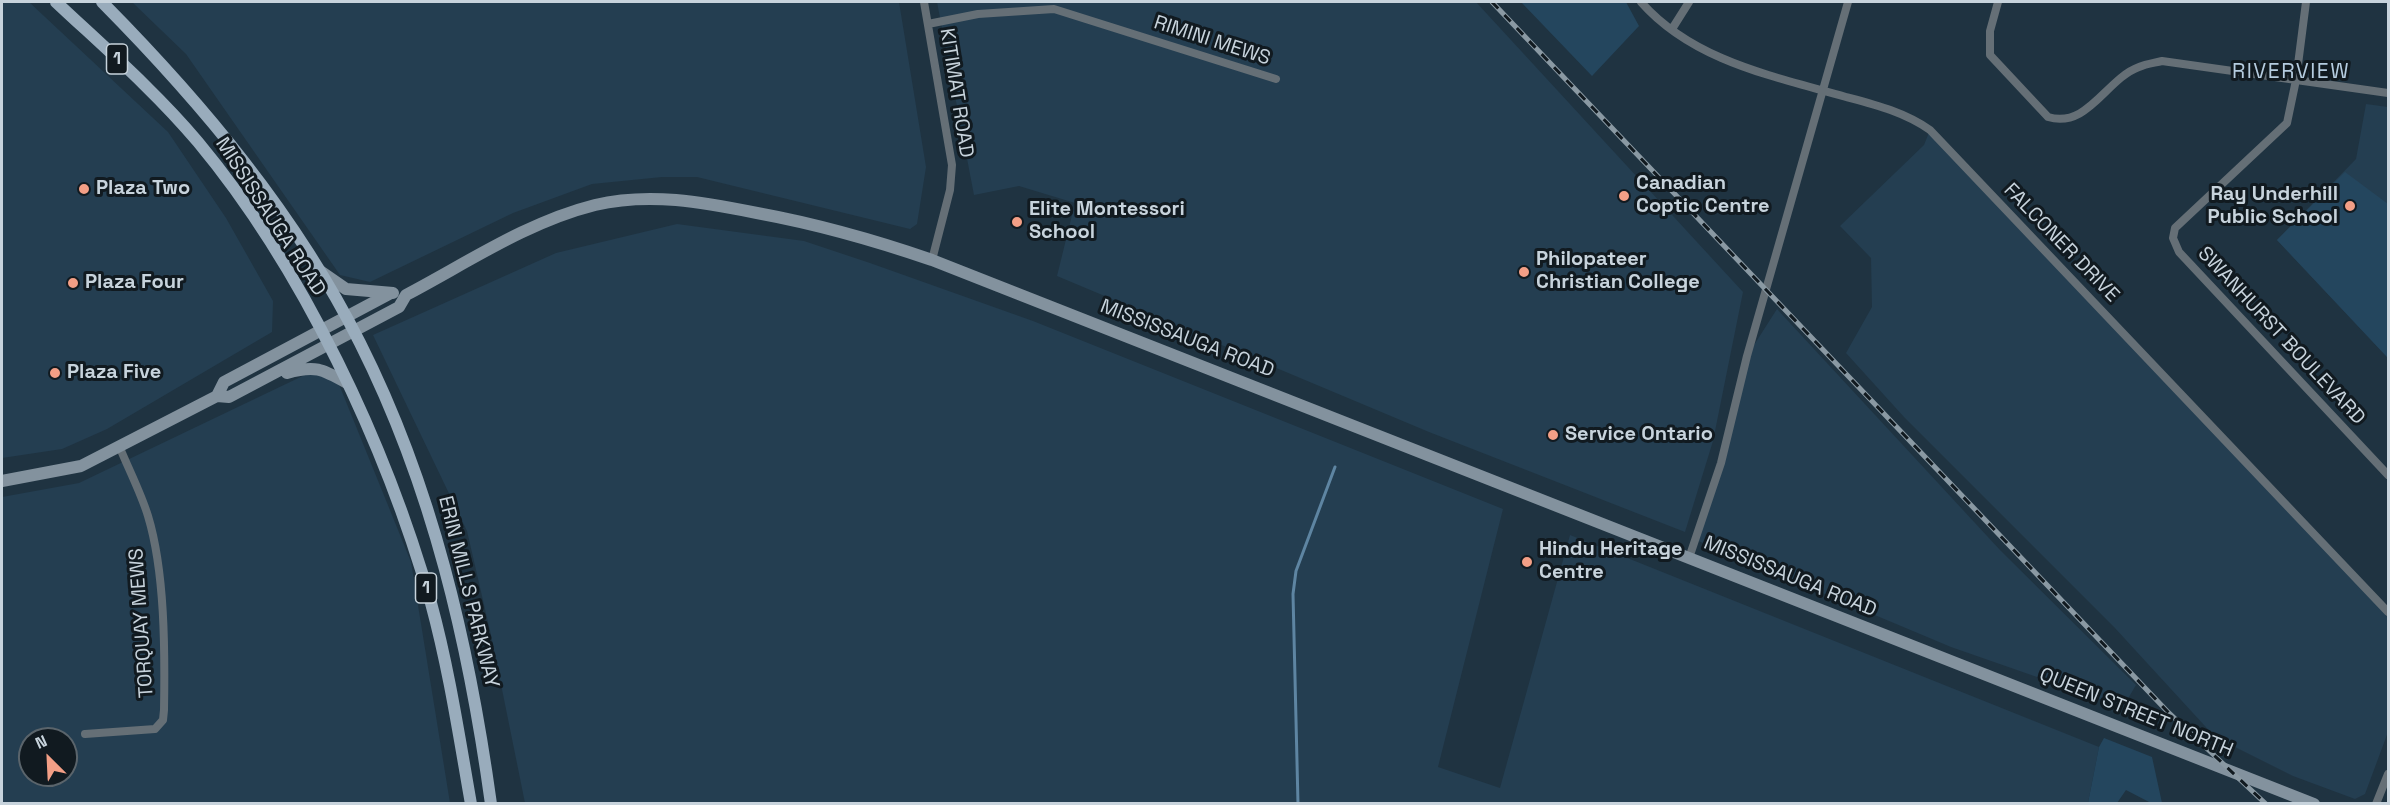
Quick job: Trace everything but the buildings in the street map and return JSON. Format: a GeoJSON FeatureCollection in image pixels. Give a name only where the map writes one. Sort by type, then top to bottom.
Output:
{"type":"FeatureCollection","features":[{"type":"Feature","properties":{"kind":"main road","name":"MISSISSAUGA ROAD"},"geometry":{"type":"LineString","coordinates":[[56,2],[148,88],[199,143],[279,258],[328,345],[399,307],[406,295],[546,222],[595,205],[637,199],[676,199],[810,223],[932,260],[1945,659]]}},
{"type":"Feature","properties":{"kind":"main road","name":"MISSISSAUGA ROAD"},"geometry":{"type":"LineString","coordinates":[[102,2],[166,67],[254,176],[317,268],[354,332]]}},
{"type":"Feature","properties":{"kind":"main road"},"geometry":{"type":"LineString","coordinates":[[317,268],[346,289],[406,295]]}},
{"type":"Feature","properties":{"kind":"main road"},"geometry":{"type":"LineString","coordinates":[[217,396],[224,382],[391,293]]}},
{"type":"Feature","properties":{"kind":"main road","name":"ERIN MILLS PARKWAY"},"geometry":{"type":"LineString","coordinates":[[354,332],[389,408],[428,507],[463,639],[491,804]]}},
{"type":"Feature","properties":{"kind":"main road"},"geometry":{"type":"LineString","coordinates":[[2,481],[61,472],[120,448],[217,396],[229,397],[328,345]]}},
{"type":"Feature","properties":{"kind":"main road","name":"ERIN MILLS PARKWAY"},"geometry":{"type":"LineString","coordinates":[[328,345],[379,450],[432,605],[453,698],[471,804]]}},
{"type":"Feature","properties":{"kind":"main road"},"geometry":{"type":"LineString","coordinates":[[265,379],[309,366],[323,370],[347,383]]}},
{"type":"Feature","properties":{"kind":"main road","name":"QUEEN STREET NORTH"},"geometry":{"type":"LineString","coordinates":[[1945,659],[2314,804]]}},
{"type":"Feature","properties":{"kind":"street","name":"KITIMAT ROAD"},"geometry":{"type":"LineString","coordinates":[[924,2],[952,165],[950,190],[932,260]]}},
{"type":"Feature","properties":{"kind":"street","name":"FALCONER DRIVE"},"geometry":{"type":"LineString","coordinates":[[1641,2],[1672,29],[1721,59],[1902,113],[1930,130],[2388,612]]}},
{"type":"Feature","properties":{"kind":"street"},"geometry":{"type":"LineString","coordinates":[[1672,29],[1689,2]]}},
{"type":"Feature","properties":{"kind":"street"},"geometry":{"type":"LineString","coordinates":[[1689,558],[1721,463],[1747,356],[1848,2]]}},
{"type":"Feature","properties":{"kind":"street"},"geometry":{"type":"LineString","coordinates":[[1998,2],[1990,31],[1990,55],[2048,117],[2059,121],[2076,117],[2137,67],[2162,61],[2388,93]]}},
{"type":"Feature","properties":{"kind":"street","name":"SWANHURST BOULEVARD"},"geometry":{"type":"LineString","coordinates":[[2306,2],[2296,80],[2287,123],[2175,228],[2173,238],[2179,252],[2388,475]]}},
{"type":"Feature","properties":{"kind":"street","name":"RIMINI MEWS"},"geometry":{"type":"LineString","coordinates":[[928,24],[978,14],[1054,9],[1276,79]]}},
{"type":"Feature","properties":{"kind":"street","name":"TORQUAY MEWS"},"geometry":{"type":"LineString","coordinates":[[84,734],[155,729],[163,720],[165,710],[160,581],[154,545],[148,516],[120,448]]}},
{"type":"Feature","properties":{"kind":"street"},"geometry":{"type":"LineString","coordinates":[[2376,804],[2388,774]]}},
{"type":"Feature","properties":{"kind":"shaded area"},"geometry":{"type":"Polygon","coordinates":[[[2,2],[29,2],[168,132],[226,218],[273,301],[272,332],[107,429],[62,449],[2,458],[2,2]]]}},
{"type":"Feature","properties":{"kind":"shaded area"},"geometry":{"type":"Polygon","coordinates":[[[132,2],[899,2],[926,167],[917,224],[910,229],[697,177],[662,177],[592,184],[513,213],[370,282],[340,275],[186,54],[132,2]]]}},
{"type":"Feature","properties":{"kind":"shaded area"},"geometry":{"type":"Polygon","coordinates":[[[937,2],[1476,2],[1743,292],[1713,441],[1685,532],[1429,432],[1057,276],[1075,203],[1019,186],[974,195],[937,2]]]}},
{"type":"Feature","properties":{"kind":"shaded area"},"geometry":{"type":"Polygon","coordinates":[[[1521,2],[1626,2],[1639,26],[1592,76],[1521,2]]]}},
{"type":"Feature","properties":{"kind":"shaded area","name":"Ray Underhill Public School"},"geometry":{"type":"Polygon","coordinates":[[[2366,104],[2388,107],[2388,358],[2277,240],[2356,159],[2366,104]]]}},
{"type":"Feature","properties":{"kind":"shaded area"},"geometry":{"type":"Polygon","coordinates":[[[1930,130],[2388,612],[2388,732],[2365,794],[2355,799],[2293,776],[2215,737],[2114,627],[1904,417],[1846,353],[1872,307],[1871,258],[1840,226],[1924,145],[1930,130]]]}},
{"type":"Feature","properties":{"kind":"shaded area","name":"Ray Underhill Public School"},"geometry":{"type":"Polygon","coordinates":[[[2345,172],[2388,204],[2388,358],[2277,240],[2345,172]]]}},
{"type":"Feature","properties":{"kind":"shaded area"},"geometry":{"type":"Polygon","coordinates":[[[677,224],[804,241],[870,263],[1033,321],[1503,509],[1438,767],[1500,788],[1570,535],[2099,747],[2088,803],[525,803],[467,531],[373,335],[556,253],[677,224]]]}},
{"type":"Feature","properties":{"kind":"shaded area"},"geometry":{"type":"Polygon","coordinates":[[[1777,309],[2000,550],[2136,685],[2123,707],[1951,647],[1696,540],[1747,356],[1777,309]]]}},
{"type":"Feature","properties":{"kind":"shaded area"},"geometry":{"type":"Polygon","coordinates":[[[311,372],[338,382],[411,562],[450,803],[2,804],[2,497],[79,483],[311,372]]]}},
{"type":"Feature","properties":{"kind":"shaded area"},"geometry":{"type":"Polygon","coordinates":[[[2104,738],[2152,757],[2162,803],[2151,803],[2126,790],[2117,803],[2088,803],[2099,747],[2104,738]]]}},
{"type":"Feature","properties":{"kind":"waterway"},"geometry":{"type":"LineString","coordinates":[[1298,804],[1293,594],[1296,571],[1335,467]]}},
{"type":"Feature","properties":{"kind":"railway"},"geometry":{"type":"LineString","coordinates":[[1492,2],[2167,711],[2266,804]]}},
{"type":"Feature","properties":{"kind":"place","name":"Plaza Two"},"geometry":{"type":"Point","coordinates":[84,189]}},
{"type":"Feature","properties":{"kind":"place","name":"Canadian Coptic Centre"},"geometry":{"type":"Point","coordinates":[1624,196]}},
{"type":"Feature","properties":{"kind":"place","name":"Ray Underhill Public School"},"geometry":{"type":"Point","coordinates":[2350,206]}},
{"type":"Feature","properties":{"kind":"place","name":"Elite Montessori School"},"geometry":{"type":"Point","coordinates":[1017,222]}},
{"type":"Feature","properties":{"kind":"place","name":"Philopateer Christian College"},"geometry":{"type":"Point","coordinates":[1524,272]}},
{"type":"Feature","properties":{"kind":"place","name":"Plaza Four"},"geometry":{"type":"Point","coordinates":[73,283]}},
{"type":"Feature","properties":{"kind":"place","name":"Plaza Five"},"geometry":{"type":"Point","coordinates":[55,373]}},
{"type":"Feature","properties":{"kind":"place","name":"Service Ontario"},"geometry":{"type":"Point","coordinates":[1553,435]}},
{"type":"Feature","properties":{"kind":"place","name":"Hindu Heritage Centre"},"geometry":{"type":"Point","coordinates":[1527,562]}},
{"type":"Feature","properties":{"kind":"district","name":"RIVERVIEW"},"geometry":{"type":"Point","coordinates":[2291,72]}}]}
